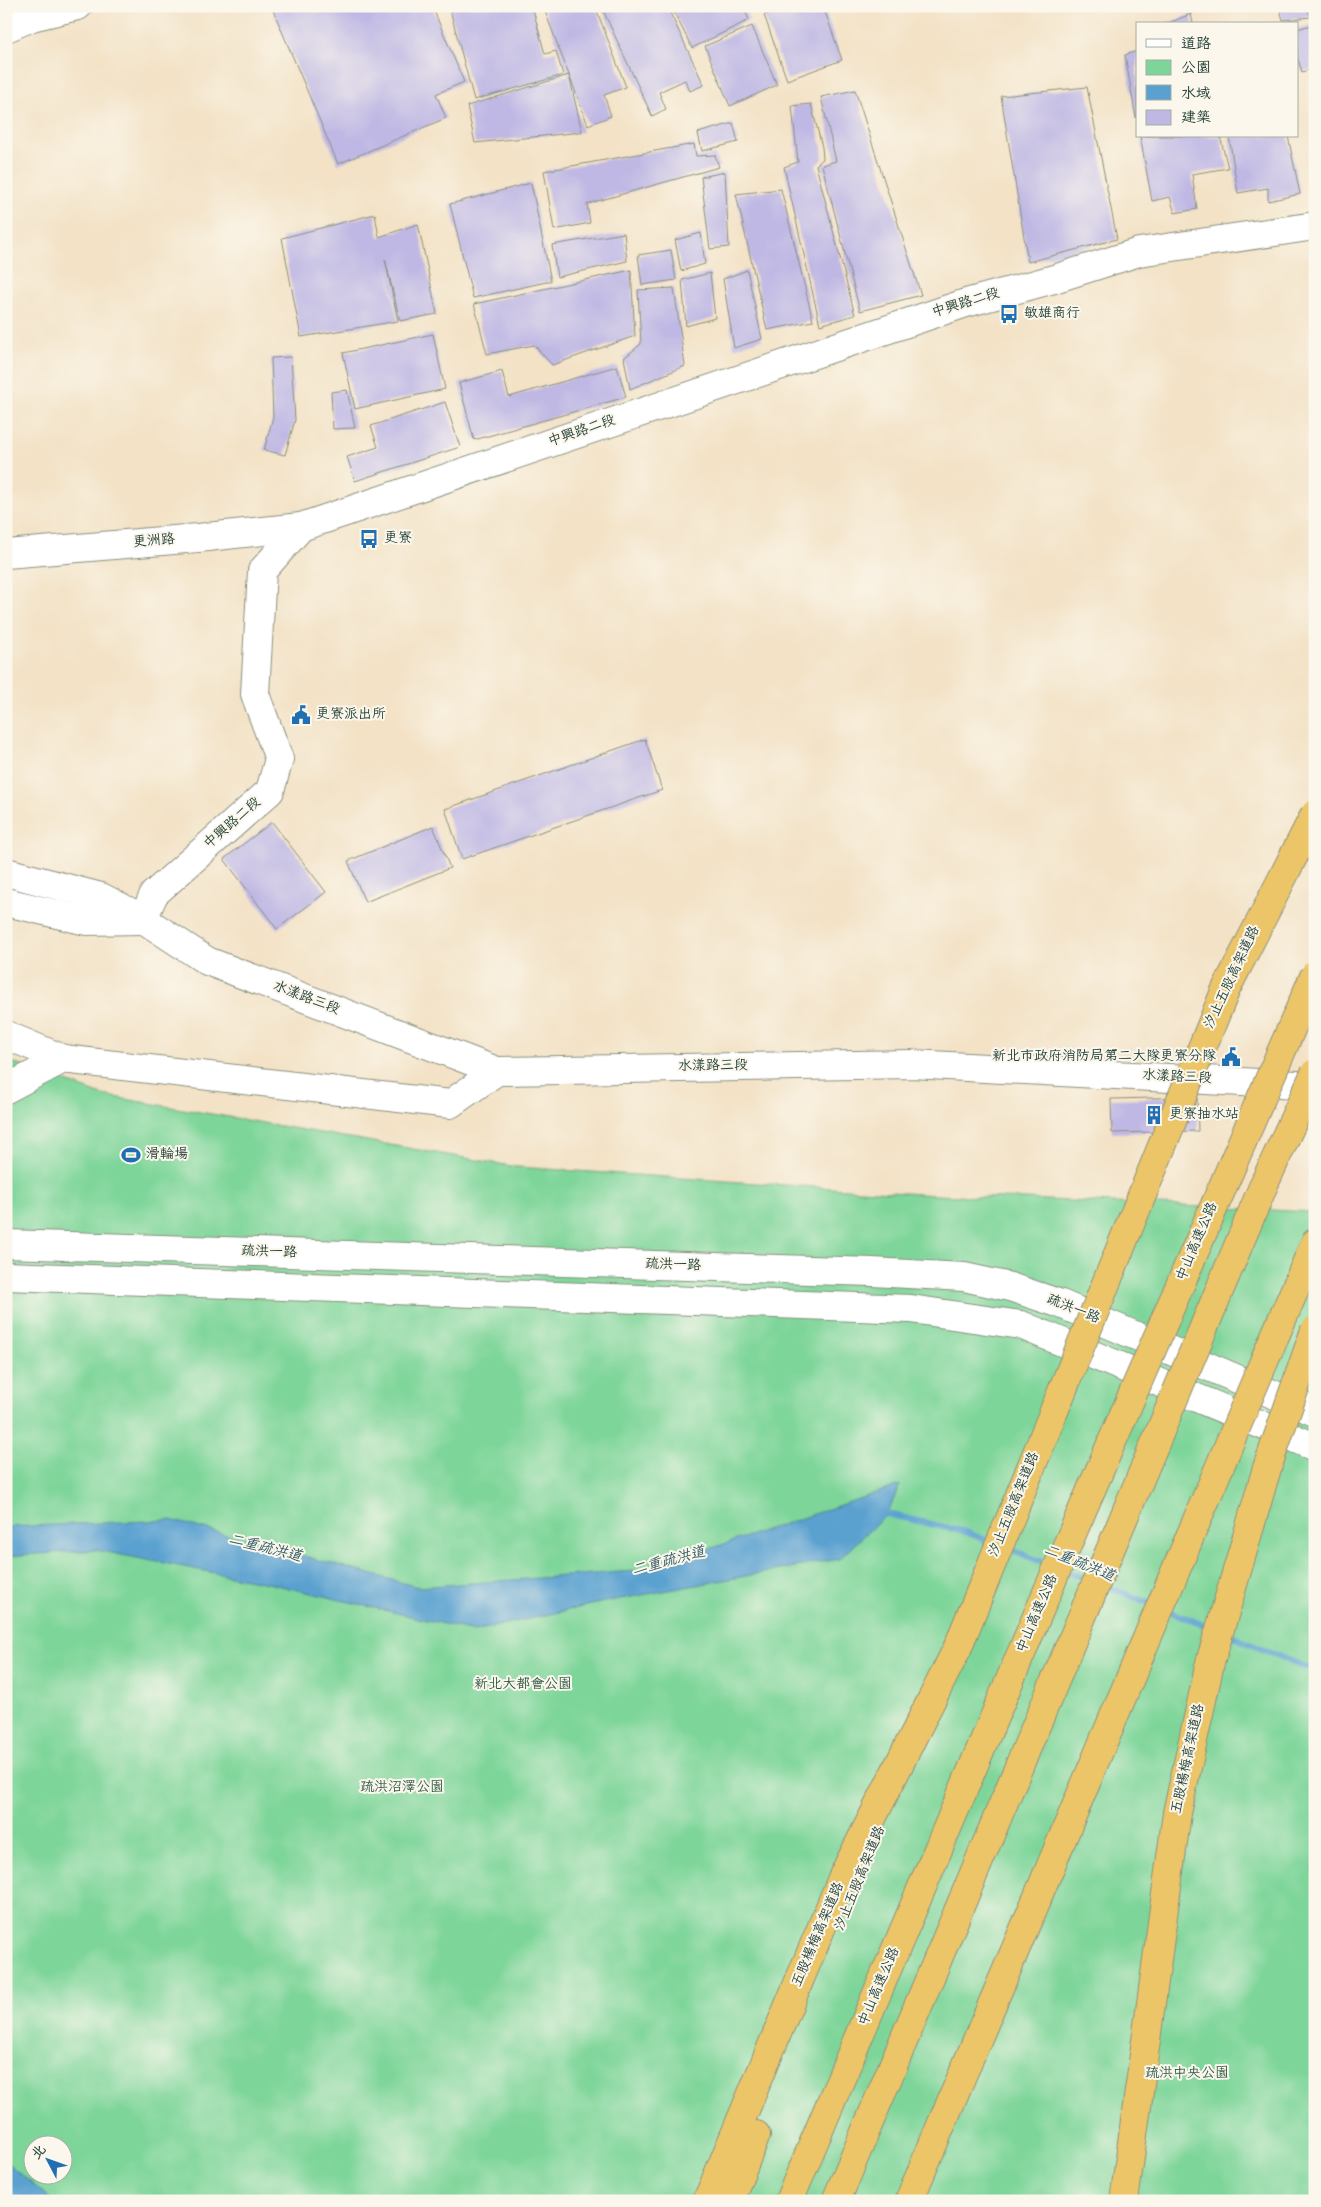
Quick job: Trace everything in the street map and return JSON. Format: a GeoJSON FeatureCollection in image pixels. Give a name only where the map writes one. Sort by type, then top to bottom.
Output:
{"type":"FeatureCollection","features":[{"type":"Feature","properties":{"kind":"highway","name":"汐止五股高架道路"},"geometry":{"type":"LineString","coordinates":[[728,2201],[957,1649],[1226,989],[1315,814]]}},
{"type":"Feature","properties":{"kind":"highway","name":"中山高速公路"},"geometry":{"type":"LineString","coordinates":[[789,2201],[1069,1541],[1315,974]]}},
{"type":"Feature","properties":{"kind":"highway"},"geometry":{"type":"LineString","coordinates":[[836,2201],[1265,1182],[1315,1073]]}},
{"type":"Feature","properties":{"kind":"highway"},"geometry":{"type":"LineString","coordinates":[[909,2201],[1315,1243]]}},
{"type":"Feature","properties":{"kind":"highway","name":"五股楊梅高架道路"},"geometry":{"type":"LineString","coordinates":[[1124,2201],[1177,1813],[1213,1653],[1267,1468],[1315,1330]]}},
{"type":"Feature","properties":{"kind":"highway","name":"五股楊梅高架道路"},"geometry":{"type":"LineString","coordinates":[[707,2201],[843,1876],[957,1649]]}},
{"type":"Feature","properties":{"kind":"street"},"geometry":{"type":"LineString","coordinates":[[6,28],[32,17],[78,6]]}},
{"type":"Feature","properties":{"kind":"street","name":"中興路二段"},"geometry":{"type":"LineString","coordinates":[[143,920],[154,894],[270,791],[279,759],[255,694],[262,571],[301,527],[966,303],[1054,279],[1139,252],[1315,226]]}},
{"type":"Feature","properties":{"kind":"street","name":"更洲路"},"geometry":{"type":"LineString","coordinates":[[6,554],[198,538],[301,527]]}},
{"type":"Feature","properties":{"kind":"street","name":"水漾路三段"},"geometry":{"type":"LineString","coordinates":[[6,872],[101,897],[143,920],[207,961],[497,1070],[912,1064],[1315,1086]]}},
{"type":"Feature","properties":{"kind":"street"},"geometry":{"type":"LineString","coordinates":[[6,902],[86,921],[143,920]]}},
{"type":"Feature","properties":{"kind":"street"},"geometry":{"type":"LineString","coordinates":[[6,1035],[63,1059],[450,1104],[497,1070]]}},
{"type":"Feature","properties":{"kind":"street"},"geometry":{"type":"LineString","coordinates":[[6,1089],[63,1059]]}},
{"type":"Feature","properties":{"kind":"street","name":"疏洪一路"},"geometry":{"type":"LineString","coordinates":[[6,1244],[964,1277],[1010,1287],[1061,1304],[1315,1412]]}},
{"type":"Feature","properties":{"kind":"street"},"geometry":{"type":"LineString","coordinates":[[6,1276],[911,1309],[1021,1325],[1315,1447]]}},
{"type":"Feature","properties":{"kind":"green space","name":"新北大都會公園"},"geometry":{"type":"Polygon","coordinates":[[[6,1060],[102,1095],[517,1167],[935,1195],[1315,1212],[1315,2201],[6,2201],[6,1060]]]}},
{"type":"Feature","properties":{"kind":"water"},"geometry":{"type":"Polygon","coordinates":[[[900,1485],[887,1514],[839,1559],[609,1601],[474,1631],[272,1584],[96,1550],[6,1556],[6,1527],[171,1520],[418,1587],[647,1570],[900,1485]]]}},
{"type":"Feature","properties":{"kind":"water"},"geometry":{"type":"Polygon","coordinates":[[[6,2162],[22,2175],[22,2184],[33,2184],[53,2201],[6,2201],[6,2162]]]}},
{"type":"Feature","properties":{"kind":"building"},"geometry":{"type":"Polygon","coordinates":[[[281,6],[432,6],[464,82],[436,94],[446,118],[338,164],[273,10],[281,6]]]}},
{"type":"Feature","properties":{"kind":"building"},"geometry":{"type":"Polygon","coordinates":[[[449,6],[532,6],[545,54],[556,51],[563,75],[474,100],[449,6]]]}},
{"type":"Feature","properties":{"kind":"building"},"geometry":{"type":"Polygon","coordinates":[[[543,6],[595,6],[626,87],[604,95],[611,116],[588,125],[543,6]]]}},
{"type":"Feature","properties":{"kind":"building"},"geometry":{"type":"Polygon","coordinates":[[[601,6],[667,6],[704,85],[690,91],[685,80],[659,92],[666,109],[652,116],[601,6]]]}},
{"type":"Feature","properties":{"kind":"building"},"geometry":{"type":"Polygon","coordinates":[[[671,6],[743,6],[749,20],[692,48],[671,6]]]}},
{"type":"Feature","properties":{"kind":"building"},"geometry":{"type":"Polygon","coordinates":[[[789,6],[823,6],[842,60],[787,80],[764,15],[789,6]]]}},
{"type":"Feature","properties":{"kind":"building"},"geometry":{"type":"Polygon","coordinates":[[[1279,6],[1306,6],[1311,17],[1283,20],[1279,6]]]}},
{"type":"Feature","properties":{"kind":"building"},"geometry":{"type":"Polygon","coordinates":[[[1191,14],[1193,22],[1171,22],[1191,14]]]}},
{"type":"Feature","properties":{"kind":"building"},"geometry":{"type":"Polygon","coordinates":[[[1315,24],[1315,68],[1302,72],[1298,59],[1298,29],[1315,24]]]}},
{"type":"Feature","properties":{"kind":"building"},"geometry":{"type":"Polygon","coordinates":[[[752,26],[777,85],[730,106],[705,46],[752,26]]]}},
{"type":"Feature","properties":{"kind":"building"},"geometry":{"type":"Polygon","coordinates":[[[1136,51],[1136,118],[1125,55],[1136,51]]]}},
{"type":"Feature","properties":{"kind":"building"},"geometry":{"type":"Polygon","coordinates":[[[569,75],[582,132],[475,143],[467,106],[569,75]]]}},
{"type":"Feature","properties":{"kind":"building"},"geometry":{"type":"Polygon","coordinates":[[[1087,87],[1117,239],[1028,262],[1001,96],[1087,87]]]}},
{"type":"Feature","properties":{"kind":"building"},"geometry":{"type":"Polygon","coordinates":[[[855,90],[921,295],[860,311],[822,165],[836,161],[821,97],[855,90]]]}},
{"type":"Feature","properties":{"kind":"building"},"geometry":{"type":"Polygon","coordinates":[[[811,104],[822,147],[823,159],[816,165],[855,315],[820,325],[784,167],[798,162],[792,106],[811,104]]]}},
{"type":"Feature","properties":{"kind":"building"},"geometry":{"type":"Polygon","coordinates":[[[733,123],[738,142],[702,151],[698,133],[733,123]]]}},
{"type":"Feature","properties":{"kind":"building"},"geometry":{"type":"Polygon","coordinates":[[[1140,138],[1220,138],[1228,168],[1192,174],[1197,209],[1175,213],[1170,197],[1152,201],[1140,138]]]}},
{"type":"Feature","properties":{"kind":"building"},"geometry":{"type":"Polygon","coordinates":[[[1229,138],[1288,138],[1300,194],[1268,201],[1268,188],[1238,193],[1229,138]]]}},
{"type":"Feature","properties":{"kind":"building"},"geometry":{"type":"Polygon","coordinates":[[[694,144],[696,156],[715,155],[719,167],[587,204],[590,223],[554,230],[544,171],[694,144]]]}},
{"type":"Feature","properties":{"kind":"building"},"geometry":{"type":"Polygon","coordinates":[[[725,172],[729,247],[710,249],[701,177],[725,172]]]}},
{"type":"Feature","properties":{"kind":"building"},"geometry":{"type":"Polygon","coordinates":[[[531,183],[551,281],[473,298],[450,204],[531,183]]]}},
{"type":"Feature","properties":{"kind":"building"},"geometry":{"type":"Polygon","coordinates":[[[781,189],[813,321],[767,330],[736,194],[781,189]]]}},
{"type":"Feature","properties":{"kind":"building"},"geometry":{"type":"Polygon","coordinates":[[[375,214],[379,237],[418,224],[437,314],[400,321],[385,259],[398,321],[301,337],[282,238],[375,214]]]}},
{"type":"Feature","properties":{"kind":"building"},"geometry":{"type":"Polygon","coordinates":[[[624,233],[627,261],[557,277],[552,245],[624,233]]]}},
{"type":"Feature","properties":{"kind":"building"},"geometry":{"type":"Polygon","coordinates":[[[701,233],[705,264],[681,271],[675,240],[701,233]]]}},
{"type":"Feature","properties":{"kind":"building"},"geometry":{"type":"Polygon","coordinates":[[[671,250],[676,280],[642,285],[638,255],[671,250]]]}},
{"type":"Feature","properties":{"kind":"building"},"geometry":{"type":"Polygon","coordinates":[[[631,270],[635,336],[552,365],[534,345],[487,354],[474,304],[631,270]]]}},
{"type":"Feature","properties":{"kind":"building"},"geometry":{"type":"Polygon","coordinates":[[[747,270],[762,339],[734,348],[723,279],[747,270]]]}},
{"type":"Feature","properties":{"kind":"building"},"geometry":{"type":"Polygon","coordinates":[[[710,273],[715,318],[686,326],[682,280],[710,273]]]}},
{"type":"Feature","properties":{"kind":"building"},"geometry":{"type":"Polygon","coordinates":[[[674,288],[685,366],[630,389],[624,358],[641,344],[638,290],[674,288]]]}},
{"type":"Feature","properties":{"kind":"building"},"geometry":{"type":"Polygon","coordinates":[[[433,334],[445,389],[355,409],[343,353],[433,334]]]}},
{"type":"Feature","properties":{"kind":"building"},"geometry":{"type":"Polygon","coordinates":[[[291,357],[295,420],[285,455],[264,450],[273,417],[271,358],[291,357]]]}},
{"type":"Feature","properties":{"kind":"building"},"geometry":{"type":"Polygon","coordinates":[[[617,366],[626,397],[474,440],[459,383],[502,371],[509,397],[617,366]]]}},
{"type":"Feature","properties":{"kind":"building"},"geometry":{"type":"Polygon","coordinates":[[[347,390],[355,428],[333,429],[331,392],[347,390]]]}},
{"type":"Feature","properties":{"kind":"building"},"geometry":{"type":"Polygon","coordinates":[[[445,402],[460,447],[355,481],[347,457],[378,447],[371,426],[445,402]]]}},
{"type":"Feature","properties":{"kind":"building"},"geometry":{"type":"Polygon","coordinates":[[[645,739],[662,790],[462,859],[445,809],[645,739]]]}},
{"type":"Feature","properties":{"kind":"building"},"geometry":{"type":"Polygon","coordinates":[[[272,822],[326,892],[277,929],[224,859],[272,822]]]}},
{"type":"Feature","properties":{"kind":"building"},"geometry":{"type":"Polygon","coordinates":[[[433,826],[450,868],[365,902],[348,861],[433,826]]]}},
{"type":"Feature","properties":{"kind":"building","name":"更寮抽水站"},"geometry":{"type":"Polygon","coordinates":[[[1197,1097],[1198,1131],[1112,1133],[1111,1099],[1197,1097]]]}},
{"type":"Feature","properties":{"kind":"waterway","name":"二重疏洪道"},"geometry":{"type":"LineString","coordinates":[[880,1516],[887,1514],[966,1532],[993,1543]]}},
{"type":"Feature","properties":{"kind":"waterway","name":"二重疏洪道"},"geometry":{"type":"LineString","coordinates":[[1005,1547],[1052,1566]]}},
{"type":"Feature","properties":{"kind":"waterway","name":"二重疏洪道"},"geometry":{"type":"LineString","coordinates":[[1063,1570],[1091,1581]]}},
{"type":"Feature","properties":{"kind":"waterway","name":"二重疏洪道"},"geometry":{"type":"LineString","coordinates":[[1103,1585],[1154,1605]]}},
{"type":"Feature","properties":{"kind":"waterway","name":"二重疏洪道"},"geometry":{"type":"LineString","coordinates":[[1166,1610],[1214,1629]]}},
{"type":"Feature","properties":{"kind":"waterway","name":"二重疏洪道"},"geometry":{"type":"LineString","coordinates":[[1226,1634],[1315,1671]]}},
{"type":"Feature","properties":{"kind":"place","name":"敏雄商行"},"geometry":{"type":"Point","coordinates":[1009,314]}},
{"type":"Feature","properties":{"kind":"place","name":"更寮"},"geometry":{"type":"Point","coordinates":[369,539]}},
{"type":"Feature","properties":{"kind":"place","name":"更寮派出所"},"geometry":{"type":"Point","coordinates":[301,715]}},
{"type":"Feature","properties":{"kind":"place","name":"新北市政府消防局第二大隊更寮分隊"},"geometry":{"type":"Point","coordinates":[1231,1057]}},
{"type":"Feature","properties":{"kind":"place","name":"更寮抽水站"},"geometry":{"type":"Point","coordinates":[1154,1115]}},
{"type":"Feature","properties":{"kind":"place","name":"滑輪場"},"geometry":{"type":"Point","coordinates":[131,1155]}},
{"type":"Feature","properties":{"kind":"park label","name":"疏洪沼澤公園"},"geometry":{"type":"Point","coordinates":[402,1788]}},
{"type":"Feature","properties":{"kind":"park label","name":"疏洪中央公園"},"geometry":{"type":"Point","coordinates":[1187,2074]}}]}
